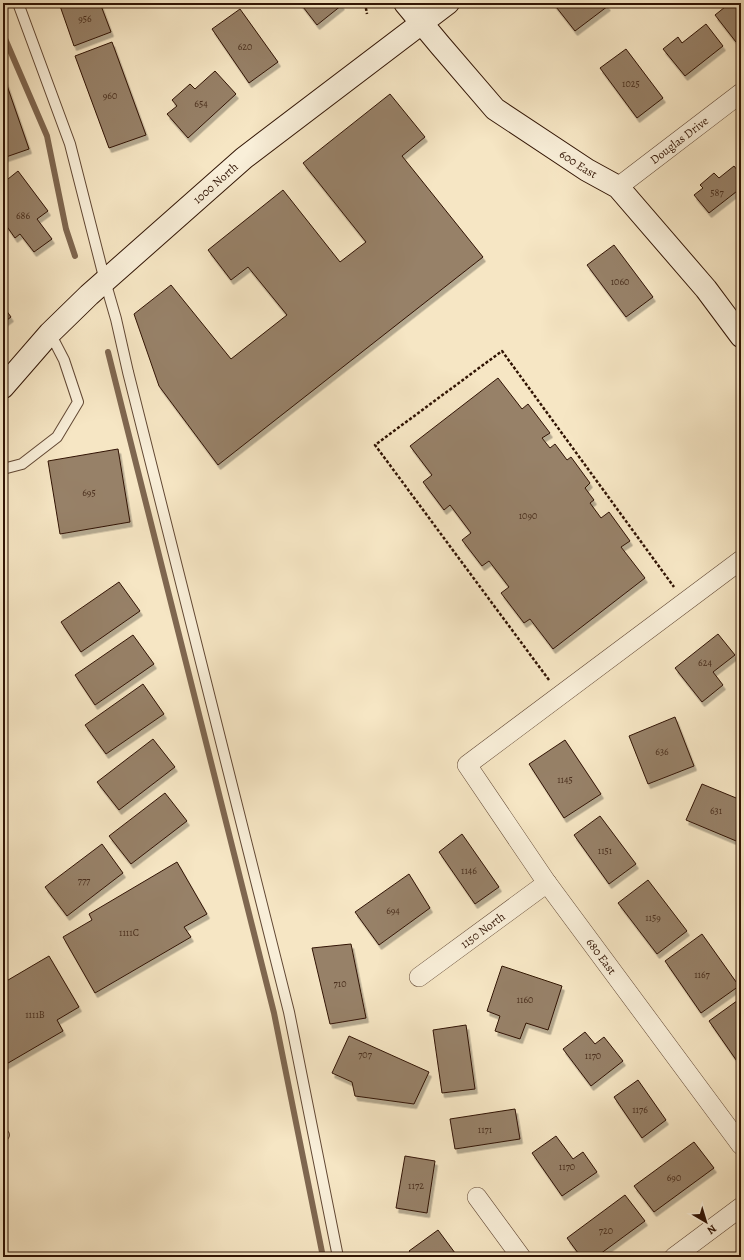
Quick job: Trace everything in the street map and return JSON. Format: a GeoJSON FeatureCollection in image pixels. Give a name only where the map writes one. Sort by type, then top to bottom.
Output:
{"type":"FeatureCollection","features":[{"type":"Feature","properties":{"kind":"street","name":"600 East"},"geometry":{"type":"LineString","coordinates":[[405,3],[495,109],[587,170],[618,188],[706,289],[741,336]]}},
{"type":"Feature","properties":{"kind":"street","name":"1000 North"},"geometry":{"type":"LineString","coordinates":[[3,387],[50,333],[105,281],[244,158],[448,3]]}},
{"type":"Feature","properties":{"kind":"street","name":"Douglas Drive"},"geometry":{"type":"LineString","coordinates":[[618,188],[741,93]]}},
{"type":"Feature","properties":{"kind":"street","name":"680 East"},"geometry":{"type":"LineString","coordinates":[[741,560],[467,765],[546,883],[741,1145]]}},
{"type":"Feature","properties":{"kind":"street","name":"1150 North"},"geometry":{"type":"LineString","coordinates":[[419,977],[546,883]]}},
{"type":"Feature","properties":{"kind":"street"},"geometry":{"type":"LineString","coordinates":[[477,1197],[521,1257]]}},
{"type":"Feature","properties":{"kind":"street"},"geometry":{"type":"LineString","coordinates":[[674,1257],[741,1207]]}},
{"type":"Feature","properties":{"kind":"lane"},"geometry":{"type":"LineString","coordinates":[[18,3],[70,144],[116,319],[289,1012],[338,1257]]}},
{"type":"Feature","properties":{"kind":"lane"},"geometry":{"type":"LineString","coordinates":[[3,469],[22,464],[57,437],[78,402],[64,360],[50,333]]}},
{"type":"Feature","properties":{"kind":"path"},"geometry":{"type":"LineString","coordinates":[[365,3],[367,14]]}},
{"type":"Feature","properties":{"kind":"path"},"geometry":{"type":"LineString","coordinates":[[550,682],[375,445],[502,351],[676,589]]}},
{"type":"Feature","properties":{"kind":"building"},"geometry":{"type":"Polygon","coordinates":[[[59,3],[100,3],[111,32],[74,46],[59,3]]]}},
{"type":"Feature","properties":{"kind":"building"},"geometry":{"type":"Polygon","coordinates":[[[300,3],[340,3],[342,5],[317,25],[300,3]]]}},
{"type":"Feature","properties":{"kind":"building"},"geometry":{"type":"Polygon","coordinates":[[[553,3],[605,3],[608,6],[575,31],[553,3]]]}},
{"type":"Feature","properties":{"kind":"building"},"geometry":{"type":"Polygon","coordinates":[[[730,3],[733,3],[736,7],[741,4],[741,39],[736,42],[715,15],[730,3]]]}},
{"type":"Feature","properties":{"kind":"building"},"geometry":{"type":"Polygon","coordinates":[[[240,9],[278,62],[249,83],[212,29],[240,9]]]}},
{"type":"Feature","properties":{"kind":"building"},"geometry":{"type":"Polygon","coordinates":[[[706,24],[723,46],[685,76],[663,49],[678,37],[682,43],[706,24]]]}},
{"type":"Feature","properties":{"kind":"building"},"geometry":{"type":"Polygon","coordinates":[[[112,42],[146,135],[109,148],[75,56],[112,42]]]}},
{"type":"Feature","properties":{"kind":"building"},"geometry":{"type":"Polygon","coordinates":[[[626,49],[663,98],[637,118],[600,68],[626,49]]]}},
{"type":"Feature","properties":{"kind":"building"},"geometry":{"type":"Polygon","coordinates":[[[215,71],[236,94],[188,138],[167,114],[177,106],[172,100],[190,84],[195,89],[215,71]]]}},
{"type":"Feature","properties":{"kind":"building"},"geometry":{"type":"Polygon","coordinates":[[[3,74],[29,149],[3,158],[3,74]]]}},
{"type":"Feature","properties":{"kind":"building"},"geometry":{"type":"Polygon","coordinates":[[[390,94],[425,137],[402,156],[483,257],[218,465],[159,386],[134,314],[171,285],[231,359],[287,315],[248,267],[231,280],[208,250],[283,190],[340,262],[366,242],[303,163],[390,94]]]}},
{"type":"Feature","properties":{"kind":"building"},"geometry":{"type":"Polygon","coordinates":[[[734,166],[741,175],[741,188],[709,213],[694,195],[703,188],[700,185],[714,173],[719,178],[734,166]]]}},
{"type":"Feature","properties":{"kind":"building"},"geometry":{"type":"Polygon","coordinates":[[[18,171],[48,211],[37,219],[52,239],[34,252],[20,234],[15,238],[3,221],[3,183],[18,171]]]}},
{"type":"Feature","properties":{"kind":"building"},"geometry":{"type":"Polygon","coordinates":[[[614,245],[653,297],[626,317],[587,265],[614,245]]]}},
{"type":"Feature","properties":{"kind":"building"},"geometry":{"type":"Polygon","coordinates":[[[3,306],[11,317],[3,323],[3,306]]]}},
{"type":"Feature","properties":{"kind":"building"},"geometry":{"type":"Polygon","coordinates":[[[498,378],[522,409],[528,404],[550,433],[542,438],[550,448],[555,444],[567,460],[571,457],[590,483],[585,488],[594,500],[590,503],[601,518],[609,512],[630,541],[621,547],[645,578],[553,649],[530,619],[524,623],[501,593],[509,587],[489,561],[482,566],[462,540],[471,533],[450,505],[444,510],[423,482],[432,475],[410,446],[498,378]]]}},
{"type":"Feature","properties":{"kind":"building"},"geometry":{"type":"Polygon","coordinates":[[[118,449],[130,522],[60,534],[48,461],[118,449]]]}},
{"type":"Feature","properties":{"kind":"building"},"geometry":{"type":"Polygon","coordinates":[[[119,582],[140,611],[81,652],[61,622],[119,582]]]}},
{"type":"Feature","properties":{"kind":"building"},"geometry":{"type":"Polygon","coordinates":[[[718,634],[735,655],[713,672],[723,685],[702,702],[675,668],[718,634]]]}},
{"type":"Feature","properties":{"kind":"building"},"geometry":{"type":"Polygon","coordinates":[[[133,635],[154,664],[95,705],[75,675],[133,635]]]}},
{"type":"Feature","properties":{"kind":"building"},"geometry":{"type":"Polygon","coordinates":[[[143,684],[164,714],[106,754],[85,725],[143,684]]]}},
{"type":"Feature","properties":{"kind":"building"},"geometry":{"type":"Polygon","coordinates":[[[675,717],[694,766],[648,784],[629,736],[675,717]]]}},
{"type":"Feature","properties":{"kind":"building"},"geometry":{"type":"Polygon","coordinates":[[[153,739],[175,767],[119,810],[97,782],[153,739]]]}},
{"type":"Feature","properties":{"kind":"building"},"geometry":{"type":"Polygon","coordinates":[[[565,740],[601,794],[564,818],[529,764],[565,740]]]}},
{"type":"Feature","properties":{"kind":"building"},"geometry":{"type":"Polygon","coordinates":[[[702,784],[741,800],[741,843],[686,820],[702,784]]]}},
{"type":"Feature","properties":{"kind":"building"},"geometry":{"type":"Polygon","coordinates":[[[165,793],[187,821],[131,864],[109,836],[165,793]]]}},
{"type":"Feature","properties":{"kind":"building"},"geometry":{"type":"Polygon","coordinates":[[[600,816],[636,864],[609,884],[574,835],[600,816]]]}},
{"type":"Feature","properties":{"kind":"building"},"geometry":{"type":"Polygon","coordinates":[[[462,834],[499,887],[475,904],[439,852],[462,834]]]}},
{"type":"Feature","properties":{"kind":"building"},"geometry":{"type":"Polygon","coordinates":[[[102,844],[123,873],[67,916],[45,887],[102,844]]]}},
{"type":"Feature","properties":{"kind":"building"},"geometry":{"type":"Polygon","coordinates":[[[177,862],[207,914],[184,927],[191,937],[95,993],[63,937],[92,920],[89,914],[177,862]]]}},
{"type":"Feature","properties":{"kind":"building"},"geometry":{"type":"Polygon","coordinates":[[[409,874],[430,908],[379,945],[355,912],[409,874]]]}},
{"type":"Feature","properties":{"kind":"building"},"geometry":{"type":"Polygon","coordinates":[[[648,880],[687,931],[657,954],[618,903],[648,880]]]}},
{"type":"Feature","properties":{"kind":"building"},"geometry":{"type":"Polygon","coordinates":[[[702,934],[739,986],[701,1013],[665,961],[702,934]]]}},
{"type":"Feature","properties":{"kind":"building"},"geometry":{"type":"Polygon","coordinates":[[[351,944],[366,1018],[330,1024],[312,948],[351,944]]]}},
{"type":"Feature","properties":{"kind":"building"},"geometry":{"type":"Polygon","coordinates":[[[49,956],[79,1007],[57,1020],[63,1031],[3,1066],[3,983],[49,956]]]}},
{"type":"Feature","properties":{"kind":"building"},"geometry":{"type":"Polygon","coordinates":[[[502,966],[562,986],[548,1030],[526,1023],[520,1039],[495,1031],[500,1016],[487,1011],[502,966]]]}},
{"type":"Feature","properties":{"kind":"building"},"geometry":{"type":"Polygon","coordinates":[[[741,998],[741,1067],[709,1021],[741,998]]]}},
{"type":"Feature","properties":{"kind":"building"},"geometry":{"type":"Polygon","coordinates":[[[466,1025],[475,1089],[442,1093],[433,1030],[466,1025]]]}},
{"type":"Feature","properties":{"kind":"building"},"geometry":{"type":"Polygon","coordinates":[[[585,1032],[595,1044],[604,1037],[623,1061],[591,1086],[563,1049],[585,1032]]]}},
{"type":"Feature","properties":{"kind":"building"},"geometry":{"type":"Polygon","coordinates":[[[349,1036],[429,1072],[414,1104],[355,1096],[352,1082],[332,1073],[349,1036]]]}},
{"type":"Feature","properties":{"kind":"building"},"geometry":{"type":"Polygon","coordinates":[[[638,1080],[666,1120],[642,1138],[614,1097],[638,1080]]]}},
{"type":"Feature","properties":{"kind":"building"},"geometry":{"type":"Polygon","coordinates":[[[515,1109],[520,1139],[455,1149],[450,1119],[515,1109]]]}},
{"type":"Feature","properties":{"kind":"building"},"geometry":{"type":"Polygon","coordinates":[[[556,1136],[573,1159],[583,1152],[597,1172],[562,1196],[532,1153],[556,1136]]]}},
{"type":"Feature","properties":{"kind":"building"},"geometry":{"type":"Polygon","coordinates":[[[694,1142],[714,1168],[654,1212],[634,1186],[694,1142]]]}},
{"type":"Feature","properties":{"kind":"building"},"geometry":{"type":"Polygon","coordinates":[[[405,1156],[435,1161],[427,1213],[396,1208],[405,1156]]]}},
{"type":"Feature","properties":{"kind":"building"},"geometry":{"type":"Polygon","coordinates":[[[625,1195],[645,1221],[596,1257],[581,1257],[567,1238],[625,1195]]]}},
{"type":"Feature","properties":{"kind":"building"},"geometry":{"type":"Polygon","coordinates":[[[438,1230],[458,1257],[414,1257],[409,1251],[438,1230]]]}},
{"type":"Feature","properties":{"kind":"waterway"},"geometry":{"type":"LineString","coordinates":[[3,34],[47,136],[66,229],[75,256]]}},
{"type":"Feature","properties":{"kind":"waterway"},"geometry":{"type":"LineString","coordinates":[[108,352],[274,1013],[323,1257]]}}]}
